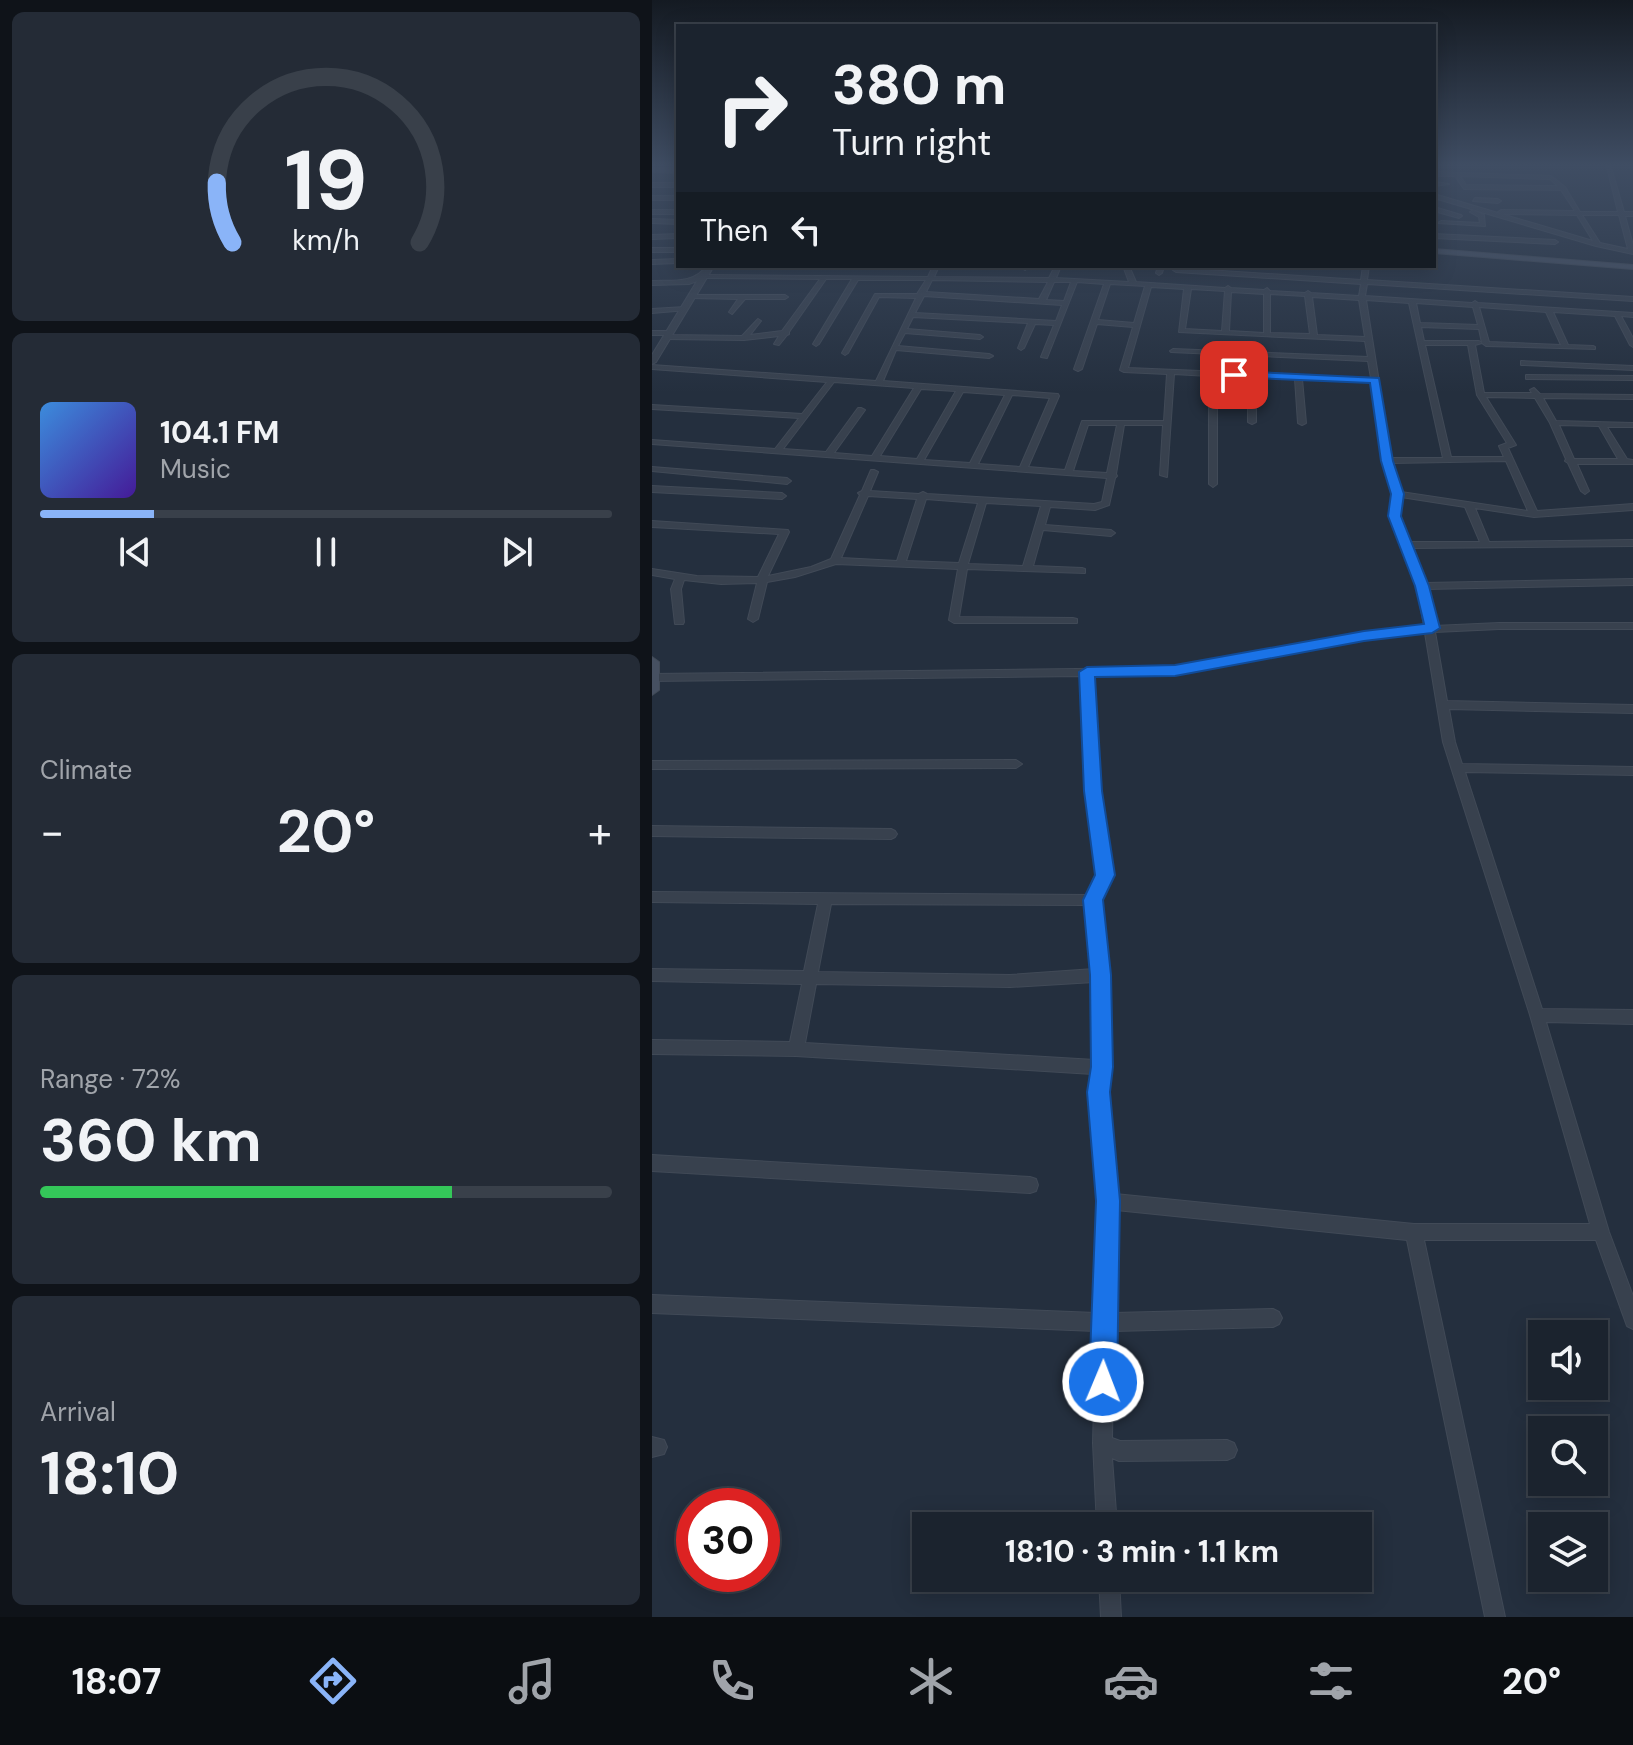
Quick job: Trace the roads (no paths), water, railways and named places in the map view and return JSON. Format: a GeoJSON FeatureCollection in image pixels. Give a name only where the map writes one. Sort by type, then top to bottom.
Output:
{"type":"FeatureCollection","features":[{"type":"Feature","properties":{"kind":"main road"},"geometry":{"type":"LineString","coordinates":[[1436,251],[1633,267]]}},
{"type":"Feature","properties":{"kind":"main road"},"geometry":{"type":"LineString","coordinates":[[652,662],[652,688]]}},
{"type":"Feature","properties":{"kind":"street"},"geometry":{"type":"LineString","coordinates":[[1484,242],[1486,256]]}},
{"type":"Feature","properties":{"kind":"street"},"geometry":{"type":"LineString","coordinates":[[1589,242],[1633,252]]}},
{"type":"Feature","properties":{"kind":"street"},"geometry":{"type":"LineString","coordinates":[[652,250],[676,250]]}},
{"type":"Feature","properties":{"kind":"street"},"geometry":{"type":"LineString","coordinates":[[652,262],[676,261]]}},
{"type":"Feature","properties":{"kind":"street"},"geometry":{"type":"LineString","coordinates":[[709,268],[652,365],[1055,396],[1023,469]]}},
{"type":"Feature","properties":{"kind":"street"},"geometry":{"type":"LineString","coordinates":[[836,278],[843,268]]}},
{"type":"Feature","properties":{"kind":"street"},"geometry":{"type":"LineString","coordinates":[[899,278],[905,268]]}},
{"type":"Feature","properties":{"kind":"street"},"geometry":{"type":"LineString","coordinates":[[879,383],[919,295],[935,268]]}},
{"type":"Feature","properties":{"kind":"street"},"geometry":{"type":"LineString","coordinates":[[979,279],[986,268]]}},
{"type":"Feature","properties":{"kind":"street"},"geometry":{"type":"LineString","coordinates":[[1042,301],[1057,268]]}},
{"type":"Feature","properties":{"kind":"street"},"geometry":{"type":"LineString","coordinates":[[1127,268],[1133,283]]}},
{"type":"Feature","properties":{"kind":"street"},"geometry":{"type":"LineString","coordinates":[[1172,285],[1176,268],[1223,269],[1266,275],[1633,299]]}},
{"type":"Feature","properties":{"kind":"street"},"geometry":{"type":"LineString","coordinates":[[1266,275],[1270,268]]}},
{"type":"Feature","properties":{"kind":"street"},"geometry":{"type":"LineString","coordinates":[[1316,278],[1319,268]]}},
{"type":"Feature","properties":{"kind":"street"},"geometry":{"type":"LineString","coordinates":[[1366,268],[1362,297],[1387,461],[1397,494],[1395,516],[1422,586],[1432,628],[1449,742],[1537,1015],[1601,1232],[1633,1320]]}},
{"type":"Feature","properties":{"kind":"street"},"geometry":{"type":"LineString","coordinates":[[652,283],[689,282],[704,276],[1050,280],[1086,277],[1108,282],[1633,315]]}},
{"type":"Feature","properties":{"kind":"street"},"geometry":{"type":"LineString","coordinates":[[777,344],[824,278]]}},
{"type":"Feature","properties":{"kind":"street"},"geometry":{"type":"LineString","coordinates":[[816,344],[856,278]]}},
{"type":"Feature","properties":{"kind":"street"},"geometry":{"type":"LineString","coordinates":[[1045,357],[1075,280]]}},
{"type":"Feature","properties":{"kind":"street"},"geometry":{"type":"LineString","coordinates":[[1078,369],[1108,282]]}},
{"type":"Feature","properties":{"kind":"street"},"geometry":{"type":"LineString","coordinates":[[1149,284],[1124,370],[1375,380]]}},
{"type":"Feature","properties":{"kind":"street"},"geometry":{"type":"LineString","coordinates":[[1188,286],[1181,331],[1368,339]]}},
{"type":"Feature","properties":{"kind":"street"},"geometry":{"type":"LineString","coordinates":[[1228,288],[1234,375]]}},
{"type":"Feature","properties":{"kind":"street"},"geometry":{"type":"LineString","coordinates":[[1267,290],[1267,335]]}},
{"type":"Feature","properties":{"kind":"street"},"geometry":{"type":"LineString","coordinates":[[1308,293],[1314,337]]}},
{"type":"Feature","properties":{"kind":"street"},"geometry":{"type":"LineString","coordinates":[[845,353],[877,295],[957,296],[1065,303]]}},
{"type":"Feature","properties":{"kind":"street"},"geometry":{"type":"LineString","coordinates":[[946,317],[957,296]]}},
{"type":"Feature","properties":{"kind":"street"},"geometry":{"type":"LineString","coordinates":[[692,297],[785,297]]}},
{"type":"Feature","properties":{"kind":"street"},"geometry":{"type":"LineString","coordinates":[[732,312],[743,297]]}},
{"type":"Feature","properties":{"kind":"street"},"geometry":{"type":"LineString","coordinates":[[768,308],[772,297]]}},
{"type":"Feature","properties":{"kind":"street"},"geometry":{"type":"LineString","coordinates":[[985,319],[993,298]]}},
{"type":"Feature","properties":{"kind":"street"},"geometry":{"type":"LineString","coordinates":[[1412,301],[1448,460]]}},
{"type":"Feature","properties":{"kind":"street"},"geometry":{"type":"LineString","coordinates":[[1475,303],[1486,344]]}},
{"type":"Feature","properties":{"kind":"street"},"geometry":{"type":"LineString","coordinates":[[652,311],[685,309]]}},
{"type":"Feature","properties":{"kind":"street"},"geometry":{"type":"LineString","coordinates":[[1548,309],[1565,347]]}},
{"type":"Feature","properties":{"kind":"street"},"geometry":{"type":"LineString","coordinates":[[1617,314],[1633,345]]}},
{"type":"Feature","properties":{"kind":"street"},"geometry":{"type":"LineString","coordinates":[[911,315],[1057,323]]}},
{"type":"Feature","properties":{"kind":"street"},"geometry":{"type":"LineString","coordinates":[[744,338],[758,321]]}},
{"type":"Feature","properties":{"kind":"street"},"geometry":{"type":"LineString","coordinates":[[1021,348],[1032,322]]}},
{"type":"Feature","properties":{"kind":"street"},"geometry":{"type":"LineString","coordinates":[[1095,322],[1137,325]]}},
{"type":"Feature","properties":{"kind":"street"},"geometry":{"type":"LineString","coordinates":[[1417,325],[1482,327]]}},
{"type":"Feature","properties":{"kind":"street"},"geometry":{"type":"LineString","coordinates":[[904,331],[980,337]]}},
{"type":"Feature","properties":{"kind":"street"},"geometry":{"type":"LineString","coordinates":[[652,333],[744,338],[787,333]]}},
{"type":"Feature","properties":{"kind":"street"},"geometry":{"type":"LineString","coordinates":[[1421,343],[1593,348]]}},
{"type":"Feature","properties":{"kind":"street"},"geometry":{"type":"LineString","coordinates":[[1471,343],[1481,395],[1512,445],[1503,446],[1534,514]]}},
{"type":"Feature","properties":{"kind":"street"},"geometry":{"type":"LineString","coordinates":[[1520,346],[1536,395],[1554,423],[1585,491]]}},
{"type":"Feature","properties":{"kind":"street"},"geometry":{"type":"LineString","coordinates":[[894,348],[989,356]]}},
{"type":"Feature","properties":{"kind":"street"},"geometry":{"type":"LineString","coordinates":[[1173,351],[1372,359]]}},
{"type":"Feature","properties":{"kind":"street"},"geometry":{"type":"LineString","coordinates":[[1524,363],[1633,368]]}},
{"type":"Feature","properties":{"kind":"street"},"geometry":{"type":"LineString","coordinates":[[1164,475],[1171,372]]}},
{"type":"Feature","properties":{"kind":"street"},"geometry":{"type":"LineString","coordinates":[[1213,374],[1213,484]]}},
{"type":"Feature","properties":{"kind":"street"},"geometry":{"type":"LineString","coordinates":[[1252,375],[1252,422]]}},
{"type":"Feature","properties":{"kind":"street"},"geometry":{"type":"LineString","coordinates":[[1298,377],[1302,423]]}},
{"type":"Feature","properties":{"kind":"street"},"geometry":{"type":"LineString","coordinates":[[1529,377],[1633,378]]}},
{"type":"Feature","properties":{"kind":"street"},"geometry":{"type":"LineString","coordinates":[[777,452],[832,380]]}},
{"type":"Feature","properties":{"kind":"street"},"geometry":{"type":"LineString","coordinates":[[874,459],[919,386]]}},
{"type":"Feature","properties":{"kind":"street"},"geometry":{"type":"LineString","coordinates":[[919,462],[961,389]]}},
{"type":"Feature","properties":{"kind":"street"},"geometry":{"type":"LineString","coordinates":[[973,466],[1010,392]]}},
{"type":"Feature","properties":{"kind":"street"},"geometry":{"type":"LineString","coordinates":[[1481,395],[1633,397]]}},
{"type":"Feature","properties":{"kind":"street"},"geometry":{"type":"LineString","coordinates":[[652,407],[804,416]]}},
{"type":"Feature","properties":{"kind":"street"},"geometry":{"type":"LineString","coordinates":[[828,455],[861,410]]}},
{"type":"Feature","properties":{"kind":"street"},"geometry":{"type":"LineString","coordinates":[[1068,473],[1085,423],[1166,423]]}},
{"type":"Feature","properties":{"kind":"street"},"geometry":{"type":"LineString","coordinates":[[862,493],[1095,507],[1106,503],[1121,423]]}},
{"type":"Feature","properties":{"kind":"street"},"geometry":{"type":"LineString","coordinates":[[1554,423],[1633,425]]}},
{"type":"Feature","properties":{"kind":"street"},"geometry":{"type":"LineString","coordinates":[[1601,424],[1629,462]]}},
{"type":"Feature","properties":{"kind":"street"},"geometry":{"type":"LineString","coordinates":[[652,442],[1113,476]]}},
{"type":"Feature","properties":{"kind":"street"},"geometry":{"type":"LineString","coordinates":[[1387,461],[1508,459]]}},
{"type":"Feature","properties":{"kind":"street"},"geometry":{"type":"LineString","coordinates":[[1569,461],[1629,462]]}},
{"type":"Feature","properties":{"kind":"street"},"geometry":{"type":"LineString","coordinates":[[652,469],[787,481]]}},
{"type":"Feature","properties":{"kind":"street"},"geometry":{"type":"LineString","coordinates":[[835,561],[862,493],[874,472]]}},
{"type":"Feature","properties":{"kind":"street"},"geometry":{"type":"LineString","coordinates":[[652,489],[782,496]]}},
{"type":"Feature","properties":{"kind":"street"},"geometry":{"type":"LineString","coordinates":[[1397,494],[1534,514],[1633,507]]}},
{"type":"Feature","properties":{"kind":"street"},"geometry":{"type":"LineString","coordinates":[[901,563],[923,495]]}},
{"type":"Feature","properties":{"kind":"street"},"geometry":{"type":"LineString","coordinates":[[983,500],[963,564],[954,620],[1073,621]]}},
{"type":"Feature","properties":{"kind":"street"},"geometry":{"type":"LineString","coordinates":[[1028,566],[1046,505]]}},
{"type":"Feature","properties":{"kind":"street"},"geometry":{"type":"LineString","coordinates":[[1469,505],[1486,544]]}},
{"type":"Feature","properties":{"kind":"street"},"geometry":{"type":"LineString","coordinates":[[652,524],[785,532],[763,577],[753,619]]}},
{"type":"Feature","properties":{"kind":"street"},"geometry":{"type":"LineString","coordinates":[[1039,527],[1111,533]]}},
{"type":"Feature","properties":{"kind":"street"},"geometry":{"type":"LineString","coordinates":[[1406,545],[1633,543]]}},
{"type":"Feature","properties":{"kind":"street"},"geometry":{"type":"LineString","coordinates":[[652,572],[752,580],[810,573],[835,561],[1028,566],[1082,571]]}},
{"type":"Feature","properties":{"kind":"street"},"geometry":{"type":"LineString","coordinates":[[679,622],[676,589],[681,576]]}},
{"type":"Feature","properties":{"kind":"street"},"geometry":{"type":"LineString","coordinates":[[1422,586],[1633,582]]}},
{"type":"Feature","properties":{"kind":"street"},"geometry":{"type":"LineString","coordinates":[[653,677],[1175,670],[1364,636],[1432,628],[1633,626]]}},
{"type":"Feature","properties":{"kind":"street"},"geometry":{"type":"LineString","coordinates":[[1087,672],[1093,791],[1105,875],[1093,900],[1101,975],[1102,1067],[1098,1092],[1108,1201],[1102,1443],[1106,1512]]}},
{"type":"Feature","properties":{"kind":"street"},"geometry":{"type":"LineString","coordinates":[[1445,705],[1633,709]]}},
{"type":"Feature","properties":{"kind":"street"},"geometry":{"type":"LineString","coordinates":[[652,765],[1016,764]]}},
{"type":"Feature","properties":{"kind":"street"},"geometry":{"type":"LineString","coordinates":[[1457,768],[1633,771]]}},
{"type":"Feature","properties":{"kind":"street"},"geometry":{"type":"LineString","coordinates":[[652,831],[891,834]]}},
{"type":"Feature","properties":{"kind":"street"},"geometry":{"type":"LineString","coordinates":[[652,897],[1093,900]]}},
{"type":"Feature","properties":{"kind":"street"},"geometry":{"type":"LineString","coordinates":[[796,1049],[825,899]]}},
{"type":"Feature","properties":{"kind":"street"},"geometry":{"type":"LineString","coordinates":[[652,975],[1010,981],[1101,975]]}},
{"type":"Feature","properties":{"kind":"street"},"geometry":{"type":"LineString","coordinates":[[1537,1015],[1633,1017]]}},
{"type":"Feature","properties":{"kind":"street"},"geometry":{"type":"LineString","coordinates":[[652,1047],[796,1049],[1102,1067]]}},
{"type":"Feature","properties":{"kind":"street"},"geometry":{"type":"LineString","coordinates":[[652,1163],[1030,1185]]}},
{"type":"Feature","properties":{"kind":"street"},"geometry":{"type":"LineString","coordinates":[[1108,1201],[1414,1232],[1601,1232]]}},
{"type":"Feature","properties":{"kind":"street"},"geometry":{"type":"LineString","coordinates":[[1414,1232],[1495,1617]]}},
{"type":"Feature","properties":{"kind":"street"},"geometry":{"type":"LineString","coordinates":[[652,1304],[1104,1322],[1273,1318]]}},
{"type":"Feature","properties":{"kind":"street"},"geometry":{"type":"LineString","coordinates":[[1102,1443],[1119,1451],[1227,1450]]}},
{"type":"Feature","properties":{"kind":"street"},"geometry":{"type":"LineString","coordinates":[[1110,1592],[1111,1617]]}}]}
